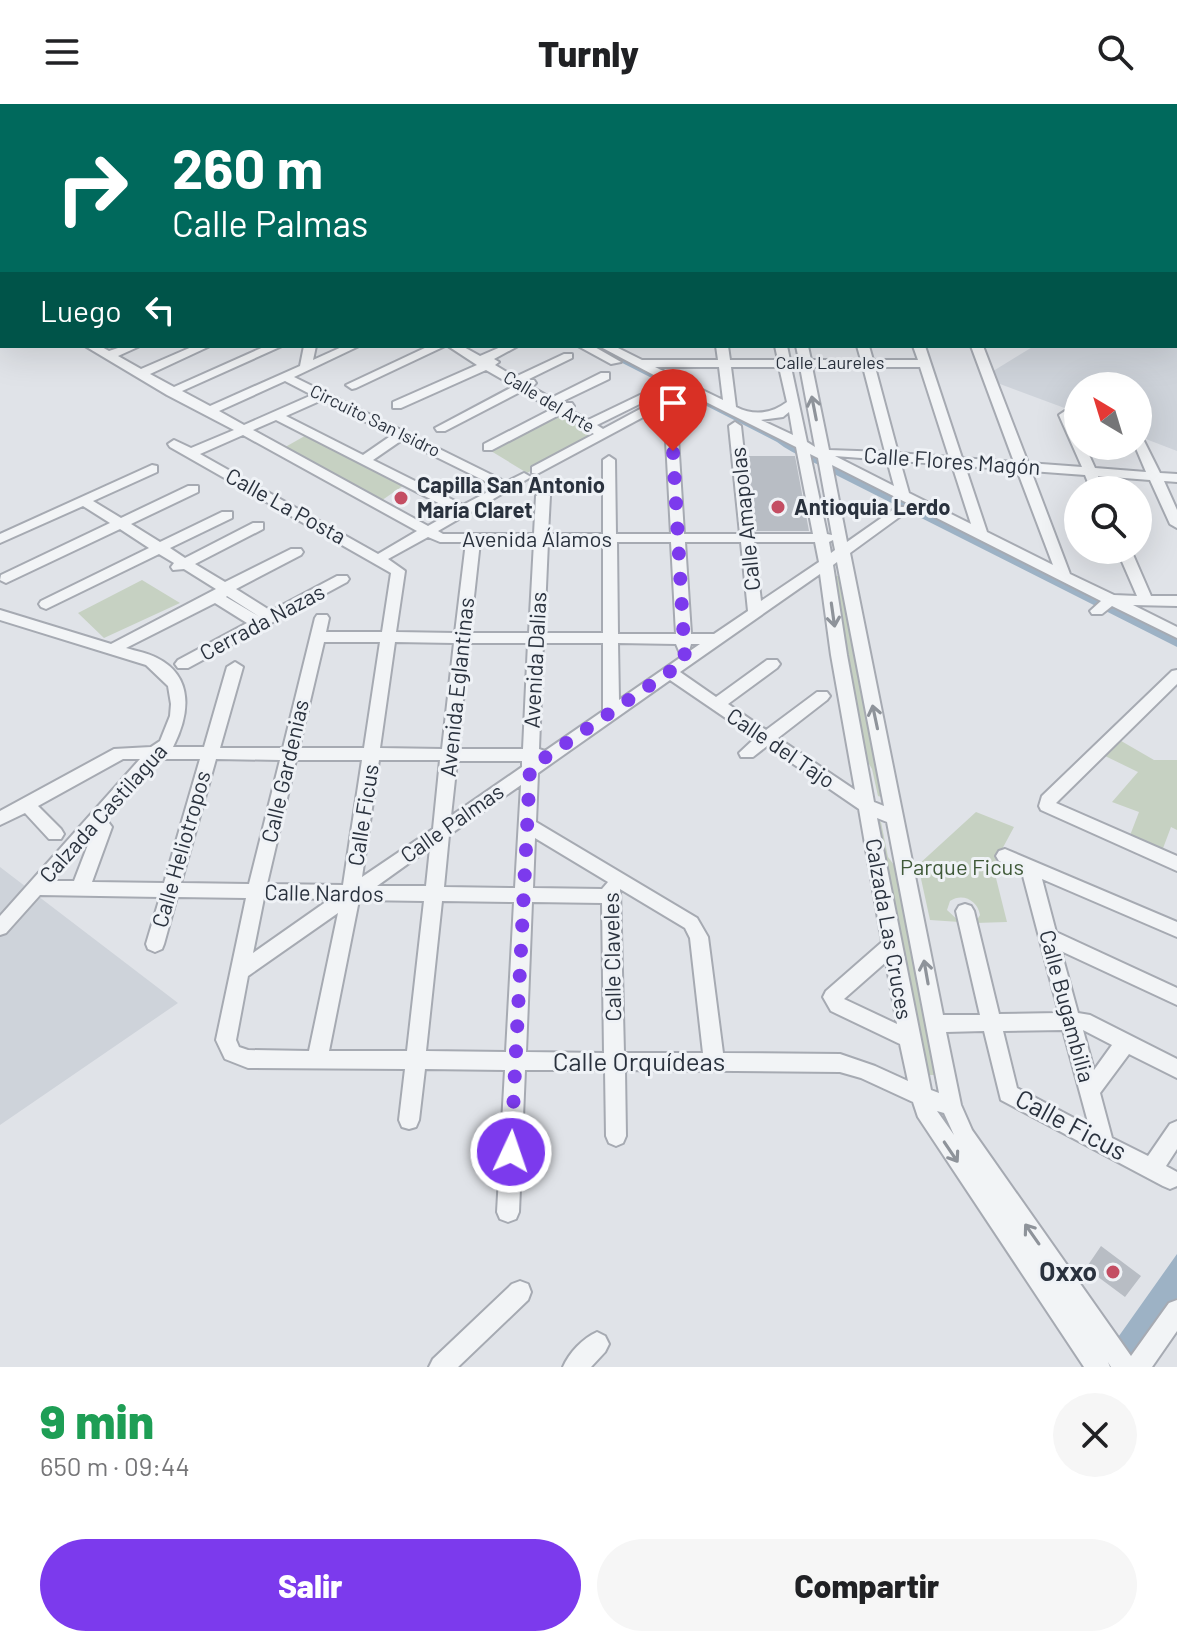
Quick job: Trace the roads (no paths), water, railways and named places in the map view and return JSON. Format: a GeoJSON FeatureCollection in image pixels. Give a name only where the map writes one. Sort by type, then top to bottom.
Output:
{"type":"FeatureCollection","features":[{"type":"Feature","properties":{"kind":"street","name":"Avenida Álamos"},"geometry":{"type":"LineString","coordinates":[[94,348],[440,538],[821,538],[841,545]]}},
{"type":"Feature","properties":{"kind":"street"},"geometry":{"type":"LineString","coordinates":[[108,356],[129,348]]}},
{"type":"Feature","properties":{"kind":"street"},"geometry":{"type":"LineString","coordinates":[[139,374],[199,348]]}},
{"type":"Feature","properties":{"kind":"street"},"geometry":{"type":"LineString","coordinates":[[171,392],[271,348]]}},
{"type":"Feature","properties":{"kind":"street"},"geometry":{"type":"LineString","coordinates":[[305,368],[310,348]]}},
{"type":"Feature","properties":{"kind":"street"},"geometry":{"type":"LineString","coordinates":[[207,412],[349,348]]}},
{"type":"Feature","properties":{"kind":"street"},"geometry":{"type":"LineString","coordinates":[[352,385],[435,348]]}},
{"type":"Feature","properties":{"kind":"street","name":"Calle del Arte"},"geometry":{"type":"LineString","coordinates":[[458,348],[487,361],[607,432]]}},
{"type":"Feature","properties":{"kind":"street","name":"Calle del Arte"},"geometry":{"type":"LineString","coordinates":[[472,348],[487,361]]}},
{"type":"Feature","properties":{"kind":"street"},"geometry":{"type":"LineString","coordinates":[[397,405],[509,348]]}},
{"type":"Feature","properties":{"kind":"street"},"geometry":{"type":"LineString","coordinates":[[589,348],[730,409],[740,421],[800,443],[824,463]]}},
{"type":"Feature","properties":{"kind":"street"},"geometry":{"type":"LineString","coordinates":[[610,348],[634,366]]}},
{"type":"Feature","properties":{"kind":"street"},"geometry":{"type":"LineString","coordinates":[[666,348],[667,363]]}},
{"type":"Feature","properties":{"kind":"street"},"geometry":{"type":"LineString","coordinates":[[722,348],[730,409]]}},
{"type":"Feature","properties":{"kind":"street","name":"Calzada Las Cruces"},"geometry":{"type":"LineString","coordinates":[[781,348],[826,563],[839,655],[909,1039],[923,1100],[930,1120],[1098,1367]]}},
{"type":"Feature","properties":{"kind":"street"},"geometry":{"type":"LineString","coordinates":[[863,348],[903,503]]}},
{"type":"Feature","properties":{"kind":"street"},"geometry":{"type":"LineString","coordinates":[[920,348],[981,534]]}},
{"type":"Feature","properties":{"kind":"street"},"geometry":{"type":"LineString","coordinates":[[978,348],[1064,576]]}},
{"type":"Feature","properties":{"kind":"street","name":"Calle Laureles"},"geometry":{"type":"LineString","coordinates":[[634,366],[784,363],[804,355],[867,363],[925,364]]}},
{"type":"Feature","properties":{"kind":"street","name":"Calzada Las Cruces"},"geometry":{"type":"LineString","coordinates":[[804,355],[951,1105],[965,1137],[1125,1367]]}},
{"type":"Feature","properties":{"kind":"street"},"geometry":{"type":"LineString","coordinates":[[441,428],[568,356]]}},
{"type":"Feature","properties":{"kind":"street"},"geometry":{"type":"LineString","coordinates":[[488,447],[605,376]]}},
{"type":"Feature","properties":{"kind":"street","name":"Circuito San Isidro"},"geometry":{"type":"LineString","coordinates":[[285,377],[507,487]]}},
{"type":"Feature","properties":{"kind":"street"},"geometry":{"type":"LineString","coordinates":[[592,423],[644,397],[676,388]]}},
{"type":"Feature","properties":{"kind":"street"},"geometry":{"type":"LineString","coordinates":[[380,558],[658,405],[676,388]]}},
{"type":"Feature","properties":{"kind":"street"},"geometry":{"type":"LineString","coordinates":[[191,453],[323,395]]}},
{"type":"Feature","properties":{"kind":"street"},"geometry":{"type":"LineString","coordinates":[[644,397],[658,405]]}},
{"type":"Feature","properties":{"kind":"street"},"geometry":{"type":"LineString","coordinates":[[740,421],[779,414],[792,404]]}},
{"type":"Feature","properties":{"kind":"street"},"geometry":{"type":"LineString","coordinates":[[277,416],[464,511]]}},
{"type":"Feature","properties":{"kind":"street","name":"Calle Amapolas"},"geometry":{"type":"LineString","coordinates":[[740,421],[755,612]]}},
{"type":"Feature","properties":{"kind":"street"},"geometry":{"type":"LineString","coordinates":[[671,422],[685,661]]}},
{"type":"Feature","properties":{"kind":"street"},"geometry":{"type":"LineString","coordinates":[[364,460],[402,434]]}},
{"type":"Feature","properties":{"kind":"street","name":"Calle La Posta"},"geometry":{"type":"LineString","coordinates":[[174,444],[398,569]]}},
{"type":"Feature","properties":{"kind":"street","name":"Calle Flores Magón"},"geometry":{"type":"LineString","coordinates":[[824,463],[839,452],[1177,478]]}},
{"type":"Feature","properties":{"kind":"street"},"geometry":{"type":"LineString","coordinates":[[609,460],[611,712]]}},
{"type":"Feature","properties":{"kind":"street"},"geometry":{"type":"LineString","coordinates":[[1085,460],[1092,476]]}},
{"type":"Feature","properties":{"kind":"street"},"geometry":{"type":"LineString","coordinates":[[1147,460],[1177,524]]}},
{"type":"Feature","properties":{"kind":"street"},"geometry":{"type":"LineString","coordinates":[[804,461],[849,468],[903,503],[981,534],[1064,576],[1104,605],[1177,633]]}},
{"type":"Feature","properties":{"kind":"street"},"geometry":{"type":"LineString","coordinates":[[0,539],[152,469]]}},
{"type":"Feature","properties":{"kind":"street"},"geometry":{"type":"LineString","coordinates":[[6,578],[193,489]]}},
{"type":"Feature","properties":{"kind":"street","name":"Avenida Dalias"},"geometry":{"type":"LineString","coordinates":[[508,1212],[527,825],[537,759],[537,638],[543,496]]}},
{"type":"Feature","properties":{"kind":"street"},"geometry":{"type":"LineString","coordinates":[[79,503],[265,620]]}},
{"type":"Feature","properties":{"kind":"street","name":"Calle Palmas"},"geometry":{"type":"LineString","coordinates":[[240,972],[537,759],[611,712],[826,563],[841,545],[903,503]]}},
{"type":"Feature","properties":{"kind":"street"},"geometry":{"type":"LineString","coordinates":[[46,604],[227,515]]}},
{"type":"Feature","properties":{"kind":"street"},"geometry":{"type":"LineString","coordinates":[[179,566],[258,526]]}},
{"type":"Feature","properties":{"kind":"street","name":"Avenida Eglantinas"},"geometry":{"type":"LineString","coordinates":[[409,1120],[473,539]]}},
{"type":"Feature","properties":{"kind":"street"},"geometry":{"type":"LineString","coordinates":[[105,647],[296,552]]}},
{"type":"Feature","properties":{"kind":"street"},"geometry":{"type":"LineString","coordinates":[[1130,564],[1146,600]]}},
{"type":"Feature","properties":{"kind":"street","name":"Calle Ficus"},"geometry":{"type":"LineString","coordinates":[[317,1060],[351,894],[398,569]]}},
{"type":"Feature","properties":{"kind":"street","name":"Cerrada Nazas"},"geometry":{"type":"LineString","coordinates":[[183,664],[342,579]]}},
{"type":"Feature","properties":{"kind":"street"},"geometry":{"type":"LineString","coordinates":[[1104,605],[1146,600],[1177,601]]}},
{"type":"Feature","properties":{"kind":"street","name":"Calzada Castilagua"},"geometry":{"type":"LineString","coordinates":[[0,615],[151,661],[175,684],[178,692],[178,716],[167,744],[155,753],[0,928]]}},
{"type":"Feature","properties":{"kind":"street","name":"Calle Gardenias"},"geometry":{"type":"LineString","coordinates":[[227,1047],[256,892],[322,618]]}},
{"type":"Feature","properties":{"kind":"street"},"geometry":{"type":"LineString","coordinates":[[317,637],[717,639]]}},
{"type":"Feature","properties":{"kind":"street"},"geometry":{"type":"LineString","coordinates":[[717,704],[772,664]]}},
{"type":"Feature","properties":{"kind":"street","name":"Calle Heliotropos"},"geometry":{"type":"LineString","coordinates":[[155,944],[235,667]]}},
{"type":"Feature","properties":{"kind":"street","name":"Calle del Tajo"},"geometry":{"type":"LineString","coordinates":[[669,672],[867,806],[896,819]]}},
{"type":"Feature","properties":{"kind":"street"},"geometry":{"type":"LineString","coordinates":[[1175,681],[1048,800],[1047,806],[1177,864]]}},
{"type":"Feature","properties":{"kind":"street"},"geometry":{"type":"LineString","coordinates":[[747,753],[822,696]]}},
{"type":"Feature","properties":{"kind":"street"},"geometry":{"type":"LineString","coordinates":[[0,819],[114,755],[450,755],[537,759]]}},
{"type":"Feature","properties":{"kind":"street"},"geometry":{"type":"LineString","coordinates":[[26,804],[55,834]]}},
{"type":"Feature","properties":{"kind":"street"},"geometry":{"type":"LineString","coordinates":[[80,889],[103,827],[97,820]]}},
{"type":"Feature","properties":{"kind":"street"},"geometry":{"type":"LineString","coordinates":[[527,825],[691,923],[699,937],[714,1062]]}},
{"type":"Feature","properties":{"kind":"street"},"geometry":{"type":"LineString","coordinates":[[1005,856],[1177,930]]}},
{"type":"Feature","properties":{"kind":"street","name":"Calle Bugambilia"},"geometry":{"type":"LineString","coordinates":[[1039,869],[1032,876],[1104,1145]]}},
{"type":"Feature","properties":{"kind":"street","name":"Calle Claveles"},"geometry":{"type":"LineString","coordinates":[[611,874],[616,1136]]}},
{"type":"Feature","properties":{"kind":"street","name":"Calle Nardos"},"geometry":{"type":"LineString","coordinates":[[36,888],[611,896]]}},
{"type":"Feature","properties":{"kind":"street","name":"Calle Ficus"},"geometry":{"type":"LineString","coordinates":[[965,911],[1011,1098],[1161,1173],[1177,1131]]}},
{"type":"Feature","properties":{"kind":"street"},"geometry":{"type":"LineString","coordinates":[[1049,937],[1177,997]]}},
{"type":"Feature","properties":{"kind":"street"},"geometry":{"type":"LineString","coordinates":[[892,945],[833,997],[838,1005],[909,1039]]}},
{"type":"Feature","properties":{"kind":"street"},"geometry":{"type":"LineString","coordinates":[[935,1024],[1071,1019],[1089,1023],[1177,1069]]}},
{"type":"Feature","properties":{"kind":"street"},"geometry":{"type":"LineString","coordinates":[[1090,1091],[1126,1042]]}},
{"type":"Feature","properties":{"kind":"street","name":"Calle Orquídeas"},"geometry":{"type":"LineString","coordinates":[[227,1047],[248,1059],[840,1063],[862,1070],[923,1100],[951,1105]]}},
{"type":"Feature","properties":{"kind":"street"},"geometry":{"type":"LineString","coordinates":[[441,1367],[520,1292]]}},
{"type":"Feature","properties":{"kind":"street"},"geometry":{"type":"LineString","coordinates":[[1138,1367],[1167,1336],[1177,1311]]}},
{"type":"Feature","properties":{"kind":"street"},"geometry":{"type":"LineString","coordinates":[[575,1367],[597,1344]]}},
{"type":"Feature","properties":{"kind":"water"},"geometry":{"type":"Polygon","coordinates":[[[593,348],[604,348],[1177,638],[1177,647],[836,475],[593,348]]]}},
{"type":"Feature","properties":{"kind":"water"},"geometry":{"type":"Polygon","coordinates":[[[1177,1254],[1177,1298],[1131,1367],[1097,1367],[1177,1254]]]}},
{"type":"Feature","properties":{"kind":"place","name":"Capilla San Antonio María Claret"},"geometry":{"type":"Point","coordinates":[401,498]}},
{"type":"Feature","properties":{"kind":"place","name":"Antioquia Lerdo"},"geometry":{"type":"Point","coordinates":[778,507]}},
{"type":"Feature","properties":{"kind":"place","name":"Oxxo"},"geometry":{"type":"Point","coordinates":[1113,1272]}},
{"type":"Feature","properties":{"kind":"park label","name":"Parque Ficus"},"geometry":{"type":"Point","coordinates":[962,867]}}]}
